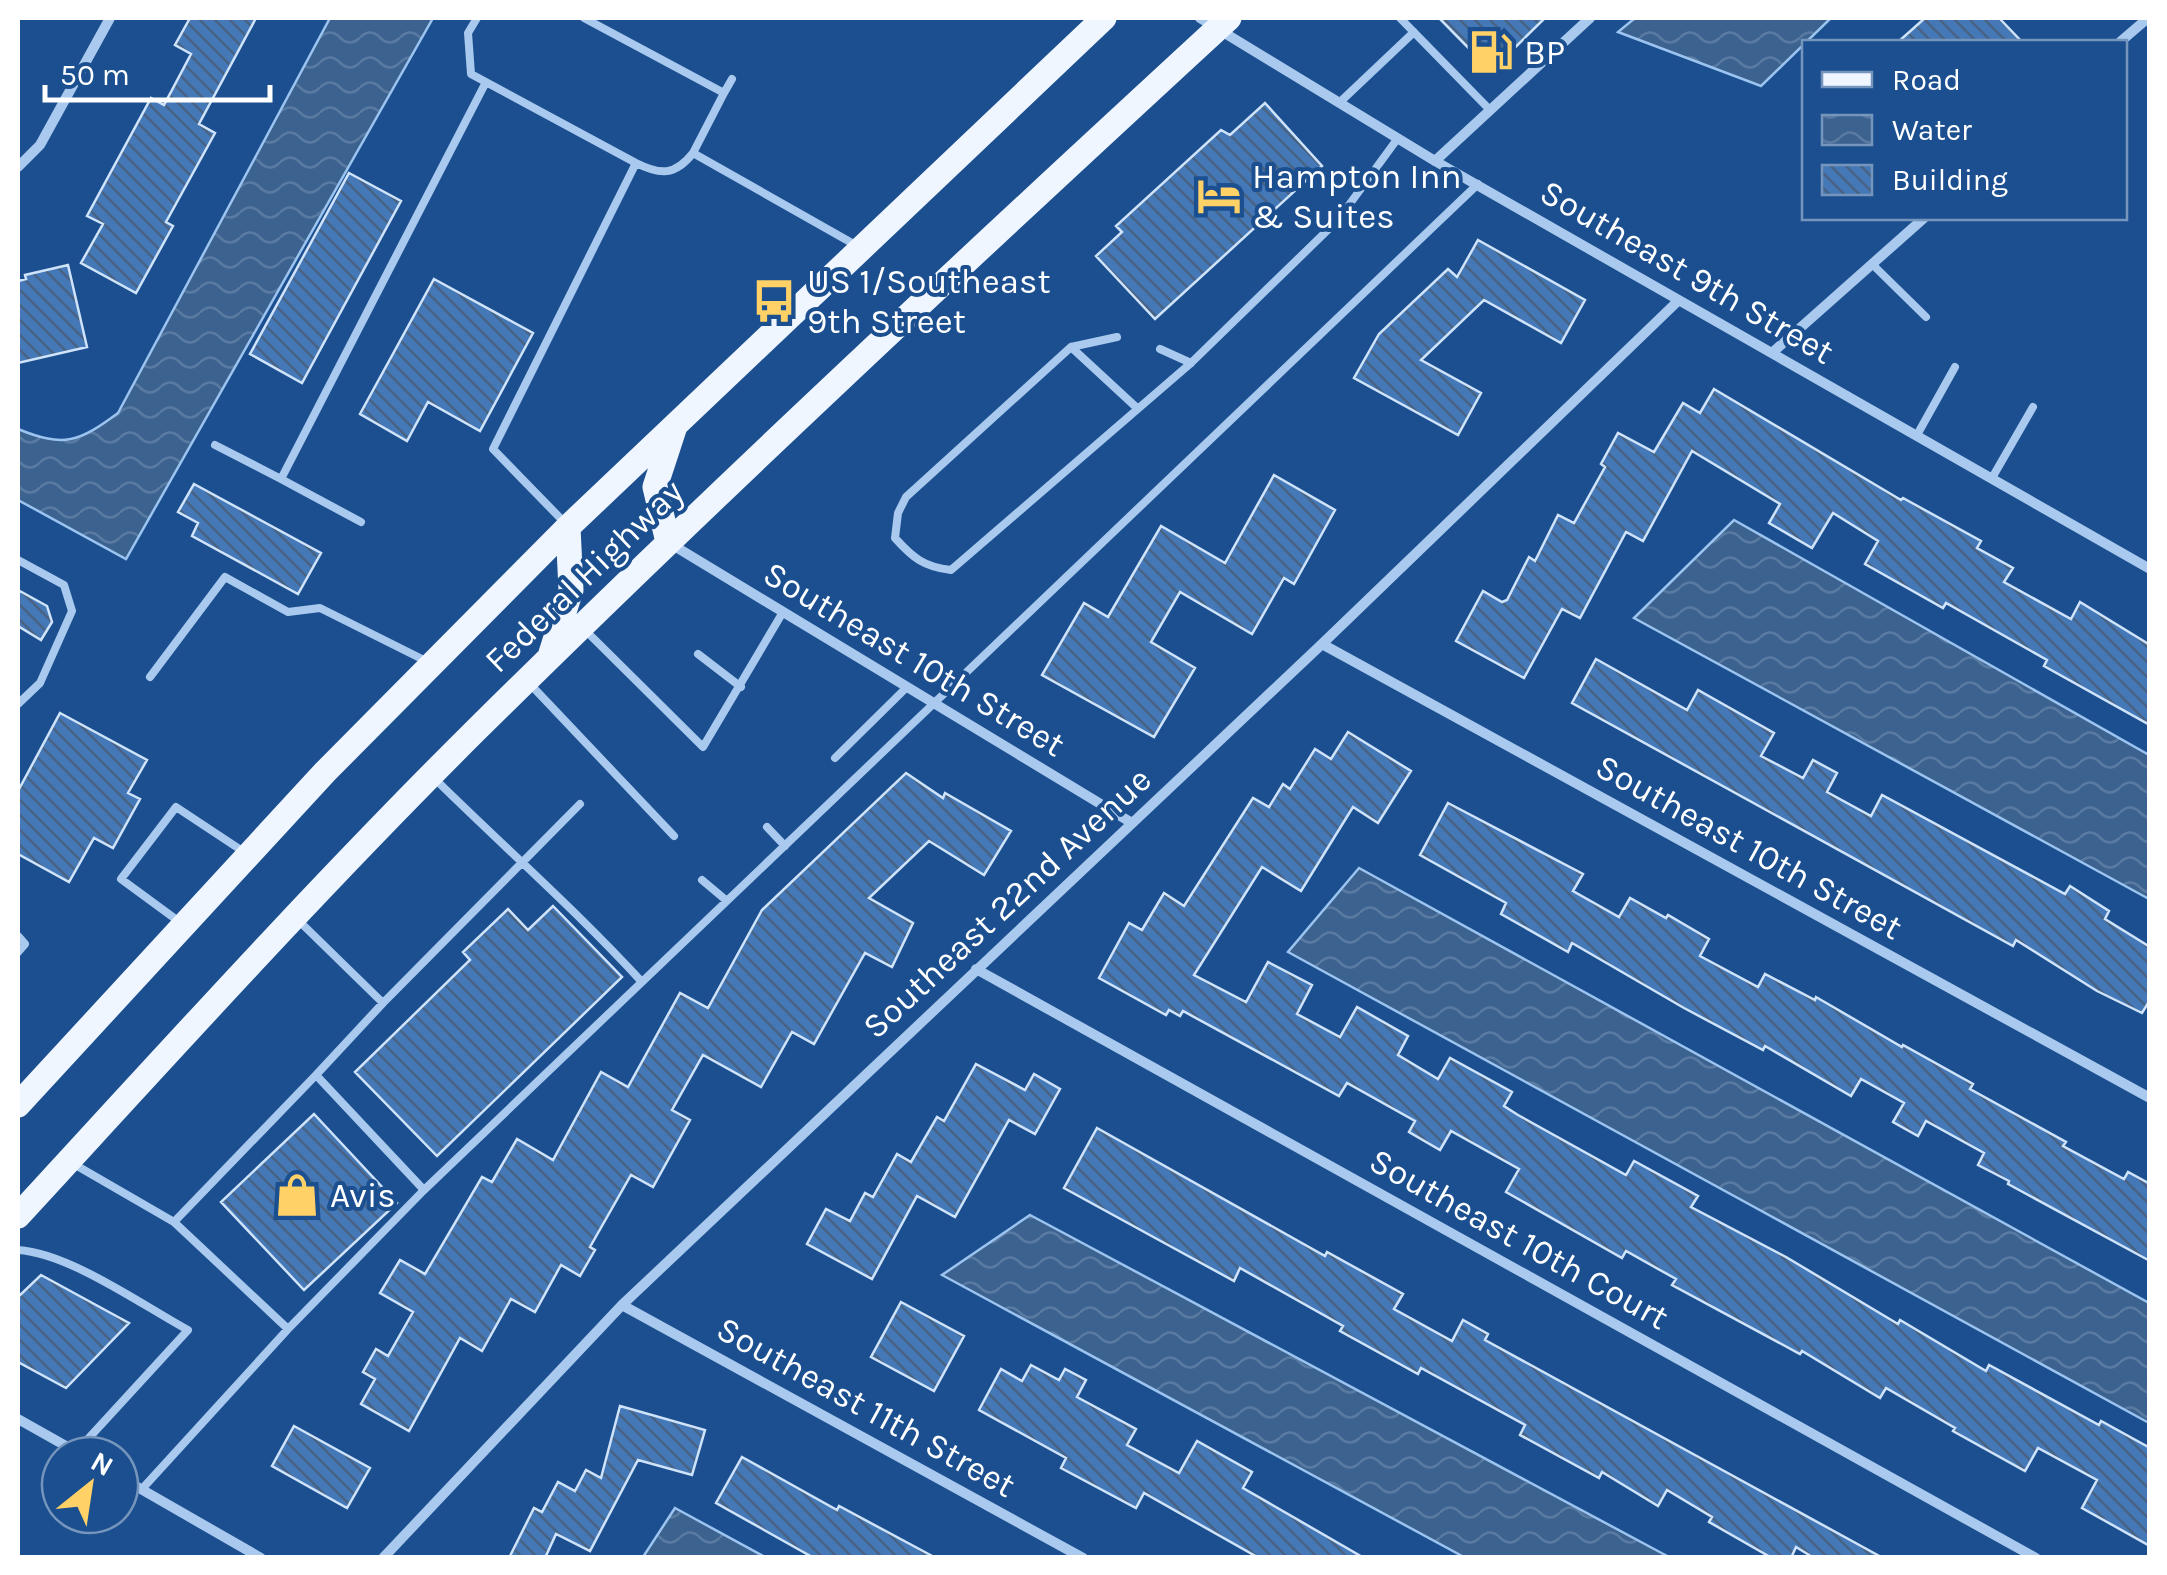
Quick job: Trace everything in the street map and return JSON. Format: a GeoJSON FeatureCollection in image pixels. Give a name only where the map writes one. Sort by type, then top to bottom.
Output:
{"type":"FeatureCollection","features":[{"type":"Feature","properties":{"kind":"main road","name":"Federal Highway"},"geometry":{"type":"LineString","coordinates":[[18,1105],[248,854],[568,526],[1104,18]]}},
{"type":"Feature","properties":{"kind":"main road","name":"Federal Highway"},"geometry":{"type":"LineString","coordinates":[[18,1216],[294,917],[550,658],[1215,22]]}},
{"type":"Feature","properties":{"kind":"main road"},"geometry":{"type":"LineString","coordinates":[[668,542],[656,487],[677,421]]}},
{"type":"Feature","properties":{"kind":"main road"},"geometry":{"type":"LineString","coordinates":[[550,658],[571,590],[568,526]]}},
{"type":"Feature","properties":{"kind":"street"},"geometry":{"type":"LineString","coordinates":[[18,167],[40,145],[110,18]]}},
{"type":"Feature","properties":{"kind":"street"},"geometry":{"type":"LineString","coordinates":[[1435,160],[1590,18]]}},
{"type":"Feature","properties":{"kind":"street"},"geometry":{"type":"LineString","coordinates":[[2122,40],[2148,18]]}},
{"type":"Feature","properties":{"kind":"street","name":"Southeast 9th Street"},"geometry":{"type":"LineString","coordinates":[[1215,22],[1435,160],[2150,569]]}},
{"type":"Feature","properties":{"kind":"street"},"geometry":{"type":"LineString","coordinates":[[1774,352],[1922,220]]}},
{"type":"Feature","properties":{"kind":"street","name":"Southeast 22nd Avenue"},"geometry":{"type":"LineString","coordinates":[[383,1558],[622,1305],[1322,644],[1679,300]]}},
{"type":"Feature","properties":{"kind":"street","name":"Southeast 10th Street"},"geometry":{"type":"LineString","coordinates":[[668,542],[1132,823]]}},
{"type":"Feature","properties":{"kind":"street","name":"Southeast 10th Street"},"geometry":{"type":"LineString","coordinates":[[1322,644],[2150,1098]]}},
{"type":"Feature","properties":{"kind":"street","name":"Southeast 10th Court"},"geometry":{"type":"LineString","coordinates":[[976,970],[2036,1558]]}},
{"type":"Feature","properties":{"kind":"street","name":"Southeast 11th Street"},"geometry":{"type":"LineString","coordinates":[[622,1305],[1082,1558]]}},
{"type":"Feature","properties":{"kind":"street"},"geometry":{"type":"LineString","coordinates":[[18,1418],[47,1435]]}},
{"type":"Feature","properties":{"kind":"street"},"geometry":{"type":"LineString","coordinates":[[142,1490],[261,1558]]}},
{"type":"Feature","properties":{"kind":"lane"},"geometry":{"type":"LineString","coordinates":[[477,18],[468,33],[470,74],[654,172],[668,174],[682,166],[732,79]]}},
{"type":"Feature","properties":{"kind":"lane"},"geometry":{"type":"LineString","coordinates":[[584,18],[724,93]]}},
{"type":"Feature","properties":{"kind":"lane"},"geometry":{"type":"LineString","coordinates":[[1400,18],[1490,110]]}},
{"type":"Feature","properties":{"kind":"lane"},"geometry":{"type":"LineString","coordinates":[[1339,102],[1414,32]]}},
{"type":"Feature","properties":{"kind":"lane"},"geometry":{"type":"LineString","coordinates":[[281,479],[486,82]]}},
{"type":"Feature","properties":{"kind":"lane"},"geometry":{"type":"LineString","coordinates":[[1118,337],[1070,347],[906,496],[898,513],[894,538],[914,559],[929,568],[951,570],[1191,363],[1338,220],[1398,138]]}},
{"type":"Feature","properties":{"kind":"lane"},"geometry":{"type":"LineString","coordinates":[[692,153],[860,248]]}},
{"type":"Feature","properties":{"kind":"lane"},"geometry":{"type":"LineString","coordinates":[[568,526],[493,449],[636,162]]}},
{"type":"Feature","properties":{"kind":"lane"},"geometry":{"type":"LineString","coordinates":[[142,1490],[288,1330],[424,1190],[1478,184]]}},
{"type":"Feature","properties":{"kind":"lane"},"geometry":{"type":"LineString","coordinates":[[1872,264],[1926,317]]}},
{"type":"Feature","properties":{"kind":"lane"},"geometry":{"type":"LineString","coordinates":[[1070,347],[1137,408]]}},
{"type":"Feature","properties":{"kind":"lane"},"geometry":{"type":"LineString","coordinates":[[1160,349],[1191,363]]}},
{"type":"Feature","properties":{"kind":"lane"},"geometry":{"type":"LineString","coordinates":[[1918,435],[1954,367]]}},
{"type":"Feature","properties":{"kind":"lane"},"geometry":{"type":"LineString","coordinates":[[1992,478],[2033,407]]}},
{"type":"Feature","properties":{"kind":"lane"},"geometry":{"type":"LineString","coordinates":[[215,445],[360,522]]}},
{"type":"Feature","properties":{"kind":"lane"},"geometry":{"type":"LineString","coordinates":[[18,560],[64,586],[72,610],[40,682],[18,704]]}},
{"type":"Feature","properties":{"kind":"lane"},"geometry":{"type":"LineString","coordinates":[[150,676],[224,577],[288,612],[320,608],[432,664]]}},
{"type":"Feature","properties":{"kind":"lane"},"geometry":{"type":"LineString","coordinates":[[582,627],[703,746],[783,612]]}},
{"type":"Feature","properties":{"kind":"lane"},"geometry":{"type":"LineString","coordinates":[[698,654],[740,687]]}},
{"type":"Feature","properties":{"kind":"lane"},"geometry":{"type":"LineString","coordinates":[[527,681],[674,836]]}},
{"type":"Feature","properties":{"kind":"lane"},"geometry":{"type":"LineString","coordinates":[[835,758],[907,687]]}},
{"type":"Feature","properties":{"kind":"lane"},"geometry":{"type":"LineString","coordinates":[[432,776],[552,888],[642,982]]}},
{"type":"Feature","properties":{"kind":"lane"},"geometry":{"type":"LineString","coordinates":[[174,1222],[382,1003],[580,804]]}},
{"type":"Feature","properties":{"kind":"lane"},"geometry":{"type":"LineString","coordinates":[[183,924],[121,880],[176,808],[248,854]]}},
{"type":"Feature","properties":{"kind":"lane"},"geometry":{"type":"LineString","coordinates":[[767,827],[785,846]]}},
{"type":"Feature","properties":{"kind":"lane"},"geometry":{"type":"LineString","coordinates":[[702,880],[727,901]]}},
{"type":"Feature","properties":{"kind":"lane"},"geometry":{"type":"LineString","coordinates":[[294,917],[382,1003]]}},
{"type":"Feature","properties":{"kind":"lane"},"geometry":{"type":"LineString","coordinates":[[18,936],[26,944],[18,952]]}},
{"type":"Feature","properties":{"kind":"lane"},"geometry":{"type":"LineString","coordinates":[[316,1075],[424,1190]]}},
{"type":"Feature","properties":{"kind":"lane"},"geometry":{"type":"LineString","coordinates":[[68,1161],[174,1222],[288,1330]]}},
{"type":"Feature","properties":{"kind":"lane"},"geometry":{"type":"LineString","coordinates":[[18,1250],[36,1251],[66,1263],[188,1330],[96,1435]]}},
{"type":"Feature","properties":{"kind":"water"},"geometry":{"type":"Polygon","coordinates":[[[330,18],[433,18],[126,559],[18,500],[18,429],[48,439],[71,439],[118,413],[330,18]]]}},
{"type":"Feature","properties":{"kind":"water"},"geometry":{"type":"Polygon","coordinates":[[[1635,18],[1831,18],[1808,40],[1802,40],[1802,46],[1761,86],[1618,32],[1635,18]]]}},
{"type":"Feature","properties":{"kind":"water"},"geometry":{"type":"Polygon","coordinates":[[[1734,520],[2149,755],[2149,899],[1634,618],[1734,520]]]}},
{"type":"Feature","properties":{"kind":"water"},"geometry":{"type":"Polygon","coordinates":[[[1359,868],[2149,1303],[2149,1423],[1288,952],[1359,868]]]}},
{"type":"Feature","properties":{"kind":"water"},"geometry":{"type":"Polygon","coordinates":[[[1030,1215],[1669,1557],[1464,1557],[942,1275],[1030,1215]]]}},
{"type":"Feature","properties":{"kind":"water"},"geometry":{"type":"Polygon","coordinates":[[[675,1508],[765,1557],[643,1557],[675,1508]]]}},
{"type":"Feature","properties":{"kind":"building"},"geometry":{"type":"Polygon","coordinates":[[[190,18],[256,18],[199,124],[215,133],[166,222],[173,226],[136,293],[81,263],[103,224],[87,216],[151,98],[164,105],[191,54],[175,45],[190,18]]]}},
{"type":"Feature","properties":{"kind":"building","name":"BP"},"geometry":{"type":"Polygon","coordinates":[[[1439,18],[1545,18],[1491,71],[1439,18]]]}},
{"type":"Feature","properties":{"kind":"building"},"geometry":{"type":"Polygon","coordinates":[[[1925,18],[1999,18],[2020,40],[1900,40],[1925,18]]]}},
{"type":"Feature","properties":{"kind":"building","name":"Hampton Inn & Suites"},"geometry":{"type":"Polygon","coordinates":[[[1265,103],[1322,166],[1155,319],[1096,256],[1122,232],[1116,226],[1221,130],[1230,135],[1265,103]]]}},
{"type":"Feature","properties":{"kind":"building"},"geometry":{"type":"Polygon","coordinates":[[[349,173],[401,201],[302,383],[250,354],[349,173]]]}},
{"type":"Feature","properties":{"kind":"building"},"geometry":{"type":"Polygon","coordinates":[[[1478,240],[1585,300],[1561,343],[1484,300],[1421,360],[1481,393],[1458,435],[1354,378],[1379,334],[1448,269],[1457,277],[1478,240]]]}},
{"type":"Feature","properties":{"kind":"building"},"geometry":{"type":"Polygon","coordinates":[[[68,265],[87,347],[18,363],[18,281],[26,279],[25,275],[68,265]]]}},
{"type":"Feature","properties":{"kind":"building"},"geometry":{"type":"Polygon","coordinates":[[[434,279],[533,333],[480,431],[428,402],[407,441],[360,414],[434,279]]]}},
{"type":"Feature","properties":{"kind":"building"},"geometry":{"type":"Polygon","coordinates":[[[1714,389],[1901,500],[1981,541],[1977,548],[2013,568],[2004,582],[2071,619],[2080,602],[2150,645],[2150,725],[2044,666],[2047,660],[1946,603],[1943,608],[1865,564],[1878,541],[1833,513],[1812,548],[1769,523],[1780,504],[1692,451],[1643,541],[1626,532],[1580,618],[1562,609],[1524,678],[1456,641],[1483,591],[1502,602],[1507,600],[1529,557],[1535,561],[1558,515],[1574,523],[1605,467],[1601,464],[1618,433],[1654,452],[1683,403],[1700,413],[1714,389]]]}},
{"type":"Feature","properties":{"kind":"building"},"geometry":{"type":"Polygon","coordinates":[[[1274,475],[1335,510],[1294,584],[1284,578],[1252,634],[1180,592],[1151,642],[1195,668],[1154,737],[1042,675],[1084,603],[1108,617],[1161,526],[1225,563],[1274,475]]]}},
{"type":"Feature","properties":{"kind":"building"},"geometry":{"type":"Polygon","coordinates":[[[194,484],[321,553],[298,594],[192,536],[198,523],[178,512],[194,484]]]}},
{"type":"Feature","properties":{"kind":"building"},"geometry":{"type":"Polygon","coordinates":[[[18,590],[47,606],[52,622],[41,640],[18,626],[18,590]]]}},
{"type":"Feature","properties":{"kind":"building"},"geometry":{"type":"Polygon","coordinates":[[[1596,659],[1687,710],[1698,690],[1774,733],[1761,756],[1803,778],[1813,760],[1837,773],[1827,792],[1871,816],[1882,795],[2065,894],[2070,886],[2109,911],[2105,919],[2150,947],[2150,1000],[2142,1013],[2097,991],[2016,940],[2013,946],[1572,703],[1596,659]]]}},
{"type":"Feature","properties":{"kind":"building"},"geometry":{"type":"Polygon","coordinates":[[[60,713],[147,760],[128,793],[140,799],[113,848],[94,838],[69,882],[18,854],[18,791],[60,713]]]}},
{"type":"Feature","properties":{"kind":"building"},"geometry":{"type":"Polygon","coordinates":[[[1348,732],[1411,771],[1378,823],[1353,807],[1301,891],[1262,867],[1194,975],[1246,1002],[1268,962],[1312,985],[1297,1014],[1340,1037],[1357,1007],[1408,1036],[1398,1055],[1438,1079],[1450,1058],[1512,1092],[1504,1106],[1518,1115],[1626,1175],[1634,1161],[1698,1196],[1691,1207],[1786,1257],[1898,1324],[1900,1320],[1986,1371],[1989,1365],[2150,1448],[2150,1546],[2082,1508],[2097,1480],[2038,1448],[2025,1471],[1886,1388],[1880,1398],[1802,1351],[1800,1354],[1672,1285],[1676,1279],[1626,1251],[1622,1258],[1506,1192],[1519,1169],[1451,1131],[1440,1150],[1409,1132],[1415,1121],[1347,1083],[1339,1096],[1183,1011],[1180,1016],[1169,1010],[1166,1015],[1099,978],[1129,923],[1142,930],[1164,893],[1184,906],[1253,798],[1269,807],[1283,784],[1290,789],[1315,749],[1331,759],[1348,732]]]}},
{"type":"Feature","properties":{"kind":"building"},"geometry":{"type":"Polygon","coordinates":[[[906,773],[943,798],[945,793],[1011,831],[984,875],[929,841],[869,898],[913,923],[892,967],[865,953],[814,1044],[792,1032],[761,1087],[703,1055],[672,1110],[690,1120],[653,1187],[631,1175],[590,1247],[595,1250],[580,1276],[561,1265],[535,1312],[511,1299],[482,1351],[460,1338],[409,1431],[361,1404],[375,1379],[363,1372],[376,1349],[388,1356],[413,1312],[380,1293],[400,1260],[425,1274],[482,1177],[492,1182],[517,1139],[553,1160],[601,1072],[628,1087],[680,993],[708,1008],[762,910],[906,773]]]}},
{"type":"Feature","properties":{"kind":"building"},"geometry":{"type":"Polygon","coordinates":[[[1448,803],[1583,874],[1573,891],[1619,917],[1630,898],[1666,918],[1668,915],[1709,939],[1700,956],[1758,987],[1765,974],[1815,1000],[1816,997],[1973,1084],[1970,1089],[2066,1142],[2063,1146],[2124,1179],[2128,1172],[2150,1184],[2150,1261],[2008,1184],[2009,1181],[1978,1165],[1984,1153],[1926,1121],[1918,1136],[1893,1122],[1904,1103],[1861,1079],[1851,1096],[1765,1046],[1763,1050],[1684,1008],[1572,943],[1568,952],[1501,914],[1506,903],[1420,855],[1448,803]]]}},
{"type":"Feature","properties":{"kind":"building"},"geometry":{"type":"Polygon","coordinates":[[[553,906],[622,977],[437,1156],[355,1072],[470,960],[463,952],[508,909],[528,930],[553,906]]]}},
{"type":"Feature","properties":{"kind":"building"},"geometry":{"type":"Polygon","coordinates":[[[976,1064],[1025,1090],[1034,1074],[1060,1089],[1035,1134],[1009,1120],[955,1217],[917,1196],[872,1279],[807,1244],[826,1209],[850,1221],[865,1193],[873,1197],[897,1154],[911,1162],[937,1117],[944,1121],[976,1064]]]}},
{"type":"Feature","properties":{"kind":"building"},"geometry":{"type":"Polygon","coordinates":[[[314,1114],[397,1203],[304,1290],[221,1202],[314,1114]]]}},
{"type":"Feature","properties":{"kind":"building"},"geometry":{"type":"Polygon","coordinates":[[[1097,1128],[1325,1256],[1327,1252],[1403,1294],[1394,1309],[1452,1341],[1463,1320],[1488,1334],[1485,1340],[1883,1558],[1814,1558],[1796,1547],[1791,1558],[1772,1558],[1709,1522],[1712,1517],[1667,1490],[1658,1506],[1602,1472],[1599,1478],[1520,1435],[1525,1425],[1421,1368],[1418,1374],[1240,1268],[1234,1281],[1157,1239],[1064,1188],[1097,1128]]]}},
{"type":"Feature","properties":{"kind":"building"},"geometry":{"type":"Polygon","coordinates":[[[41,1275],[129,1323],[66,1388],[18,1362],[18,1297],[41,1275]]]}},
{"type":"Feature","properties":{"kind":"building"},"geometry":{"type":"Polygon","coordinates":[[[901,1302],[964,1336],[934,1391],[871,1357],[901,1302]]]}},
{"type":"Feature","properties":{"kind":"building"},"geometry":{"type":"Polygon","coordinates":[[[1031,1365],[1059,1380],[1065,1369],[1086,1380],[1077,1397],[1136,1429],[1127,1445],[1179,1473],[1197,1441],[1252,1472],[1243,1488],[1364,1558],[1259,1558],[1144,1493],[1136,1508],[1061,1468],[1066,1458],[979,1410],[1001,1369],[1022,1381],[1031,1365]]]}},
{"type":"Feature","properties":{"kind":"building"},"geometry":{"type":"Polygon","coordinates":[[[620,1406],[705,1430],[692,1475],[638,1460],[590,1551],[556,1534],[545,1558],[509,1558],[534,1508],[542,1512],[558,1482],[575,1491],[586,1470],[601,1478],[620,1406]]]}},
{"type":"Feature","properties":{"kind":"building"},"geometry":{"type":"Polygon","coordinates":[[[294,1426],[370,1468],[347,1508],[272,1466],[294,1426]]]}},
{"type":"Feature","properties":{"kind":"building"},"geometry":{"type":"Polygon","coordinates":[[[742,1457],[837,1510],[839,1506],[936,1558],[814,1558],[716,1503],[742,1457]]]}},
{"type":"Feature","properties":{"kind":"place","name":"BP"},"geometry":{"type":"Point","coordinates":[1491,52]}},
{"type":"Feature","properties":{"kind":"place","name":"Hampton Inn & Suites"},"geometry":{"type":"Point","coordinates":[1219,196]}},
{"type":"Feature","properties":{"kind":"place","name":"US 1/Southeast 9th Street"},"geometry":{"type":"Point","coordinates":[774,301]}},
{"type":"Feature","properties":{"kind":"place","name":"Avis"},"geometry":{"type":"Point","coordinates":[297,1195]}}]}
